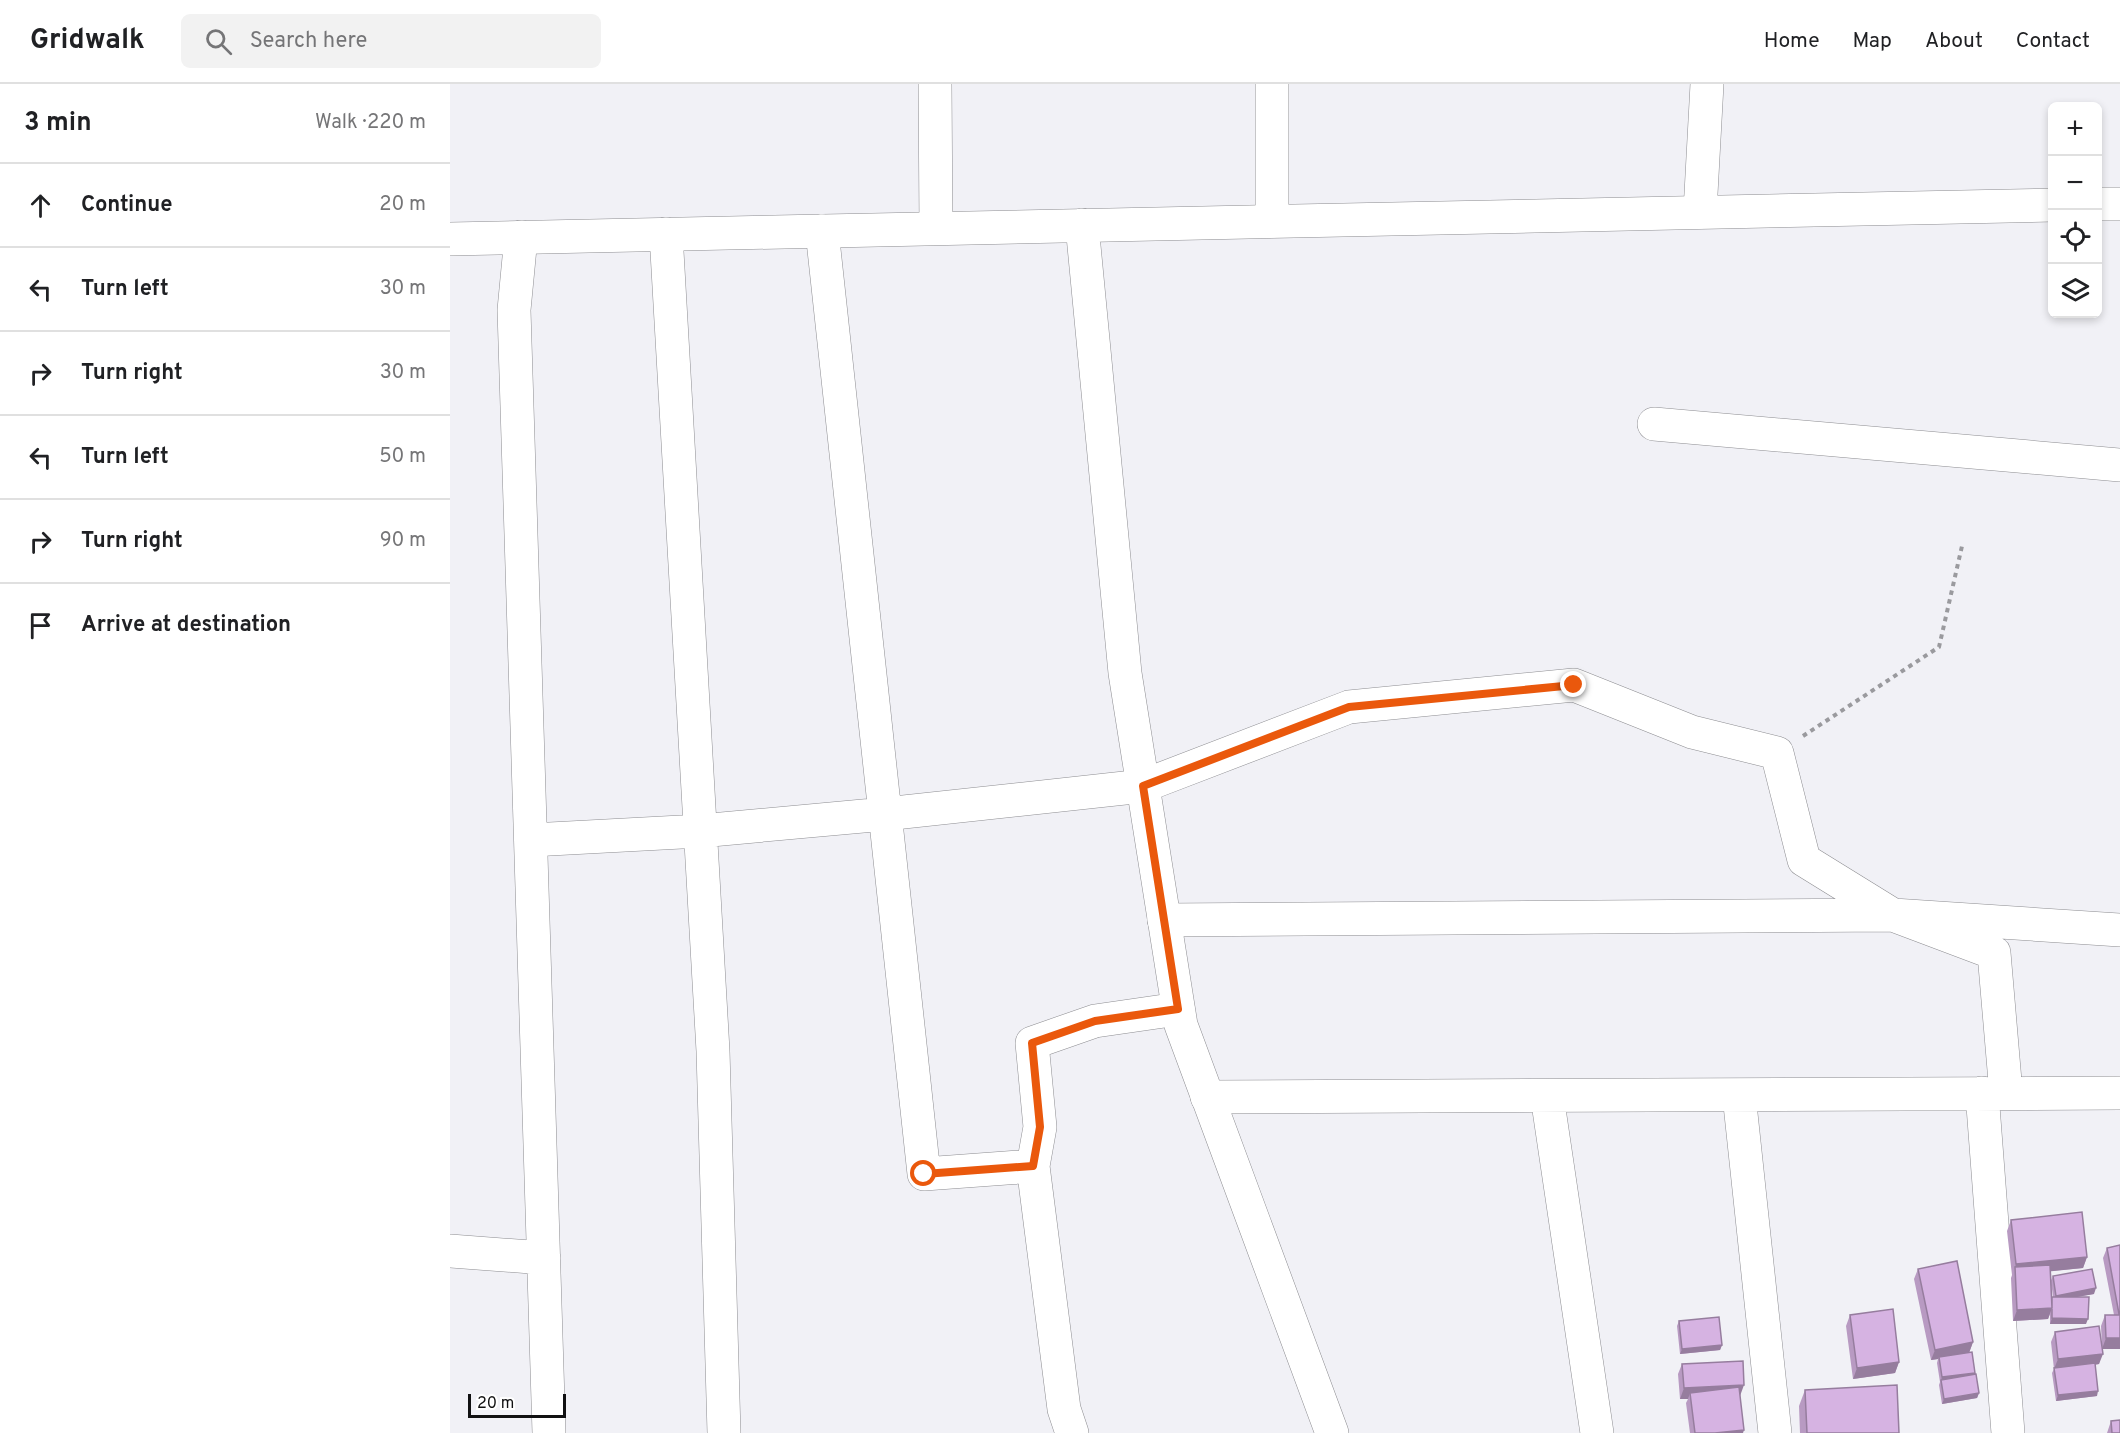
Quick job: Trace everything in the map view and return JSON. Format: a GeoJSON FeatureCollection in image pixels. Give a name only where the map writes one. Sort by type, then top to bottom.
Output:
{"type":"FeatureCollection","features":[{"type":"Feature","properties":{"kind":"main road"},"geometry":{"type":"LineString","coordinates":[[935,84],[936,228]]}},
{"type":"Feature","properties":{"kind":"main road"},"geometry":{"type":"LineString","coordinates":[[1272,84],[1272,221]]}},
{"type":"Feature","properties":{"kind":"main road"},"geometry":{"type":"LineString","coordinates":[[1700,212],[1707,84]]}},
{"type":"Feature","properties":{"kind":"main road"},"geometry":{"type":"LineString","coordinates":[[2102,204],[2120,204]]}},
{"type":"Feature","properties":{"kind":"main road"},"geometry":{"type":"LineString","coordinates":[[450,239],[2048,205]]}},
{"type":"Feature","properties":{"kind":"main road"},"geometry":{"type":"LineString","coordinates":[[1082,225],[1125,673],[1181,1025],[1332,1433]]}},
{"type":"Feature","properties":{"kind":"main road"},"geometry":{"type":"LineString","coordinates":[[822,231],[924,1174],[1033,1166]]}},
{"type":"Feature","properties":{"kind":"main road"},"geometry":{"type":"LineString","coordinates":[[666,234],[713,1051],[724,1433]]}},
{"type":"Feature","properties":{"kind":"main road"},"geometry":{"type":"LineString","coordinates":[[521,237],[514,310],[549,1433]]}},
{"type":"Feature","properties":{"kind":"main road"},"geometry":{"type":"LineString","coordinates":[[1654,424],[2120,465]]}},
{"type":"Feature","properties":{"kind":"main road"},"geometry":{"type":"LineString","coordinates":[[531,840],[700,831],[1143,786],[1349,707],[1574,685],[1692,732],[1778,753],[1804,860],[1893,915],[1994,953],[1994,1093],[2008,1433]]}},
{"type":"Feature","properties":{"kind":"main road"},"geometry":{"type":"LineString","coordinates":[[1164,920],[1893,915],[2120,930]]}},
{"type":"Feature","properties":{"kind":"main road"},"geometry":{"type":"LineString","coordinates":[[1072,1433],[1064,1409],[1033,1166],[1040,1127],[1032,1043],[1095,1021],[1178,1009]]}},
{"type":"Feature","properties":{"kind":"main road"},"geometry":{"type":"LineString","coordinates":[[1207,1096],[2120,1093]]}},
{"type":"Feature","properties":{"kind":"main road"},"geometry":{"type":"LineString","coordinates":[[1739,1095],[1774,1433]]}},
{"type":"Feature","properties":{"kind":"main road"},"geometry":{"type":"LineString","coordinates":[[1547,1096],[1597,1433]]}},
{"type":"Feature","properties":{"kind":"main road"},"geometry":{"type":"LineString","coordinates":[[450,1251],[544,1258]]}},
{"type":"Feature","properties":{"kind":"path"},"geometry":{"type":"LineString","coordinates":[[1778,753],[1940,646],[1962,546]]}},
{"type":"Feature","properties":{"kind":"building"},"geometry":{"type":"Polygon","coordinates":[[[2082,1212],[2087,1257],[2016,1264],[2011,1220],[2082,1212]]]}},
{"type":"Feature","properties":{"kind":"building"},"geometry":{"type":"Polygon","coordinates":[[[2120,1245],[2120,1314],[2119,1314],[2107,1248],[2120,1245]]]}},
{"type":"Feature","properties":{"kind":"building"},"geometry":{"type":"Polygon","coordinates":[[[1957,1261],[1973,1342],[1935,1350],[1918,1269],[1957,1261]]]}},
{"type":"Feature","properties":{"kind":"building"},"geometry":{"type":"Polygon","coordinates":[[[2050,1265],[2052,1308],[2017,1310],[2015,1267],[2050,1265]]]}},
{"type":"Feature","properties":{"kind":"building"},"geometry":{"type":"Polygon","coordinates":[[[2092,1269],[2096,1288],[2056,1296],[2053,1276],[2092,1269]]]}},
{"type":"Feature","properties":{"kind":"building"},"geometry":{"type":"Polygon","coordinates":[[[2052,1297],[2089,1297],[2088,1319],[2052,1318],[2052,1297]]]}},
{"type":"Feature","properties":{"kind":"building"},"geometry":{"type":"Polygon","coordinates":[[[1893,1309],[1899,1362],[1857,1368],[1850,1315],[1893,1309]]]}},
{"type":"Feature","properties":{"kind":"building"},"geometry":{"type":"Polygon","coordinates":[[[2105,1315],[2120,1315],[2120,1338],[2106,1338],[2105,1315]]]}},
{"type":"Feature","properties":{"kind":"building"},"geometry":{"type":"Polygon","coordinates":[[[1719,1317],[1722,1345],[1682,1349],[1679,1321],[1719,1317]]]}},
{"type":"Feature","properties":{"kind":"building"},"geometry":{"type":"Polygon","coordinates":[[[2099,1326],[2103,1354],[2058,1359],[2055,1332],[2099,1326]]]}},
{"type":"Feature","properties":{"kind":"building"},"geometry":{"type":"Polygon","coordinates":[[[1972,1352],[1975,1373],[1942,1377],[1939,1357],[1972,1352]]]}},
{"type":"Feature","properties":{"kind":"building"},"geometry":{"type":"Polygon","coordinates":[[[1743,1361],[1744,1385],[1684,1388],[1682,1364],[1743,1361]]]}},
{"type":"Feature","properties":{"kind":"building"},"geometry":{"type":"Polygon","coordinates":[[[2095,1363],[2098,1391],[2058,1395],[2054,1368],[2095,1363]]]}},
{"type":"Feature","properties":{"kind":"building"},"geometry":{"type":"Polygon","coordinates":[[[1976,1374],[1979,1393],[1944,1399],[1941,1380],[1976,1374]]]}},
{"type":"Feature","properties":{"kind":"building"},"geometry":{"type":"Polygon","coordinates":[[[1897,1385],[1899,1433],[1807,1433],[1805,1390],[1897,1385]]]}},
{"type":"Feature","properties":{"kind":"building"},"geometry":{"type":"Polygon","coordinates":[[[1739,1387],[1744,1430],[1695,1433],[1690,1393],[1739,1387]]]}},
{"type":"Feature","properties":{"kind":"building"},"geometry":{"type":"Polygon","coordinates":[[[2120,1420],[2120,1433],[2112,1433],[2111,1421],[2120,1420]]]}},
{"type":"Feature","properties":{"kind":"route"},"geometry":{"type":"LineString","coordinates":[[924,1174],[1033,1166],[1040,1127],[1032,1043],[1095,1021],[1178,1009],[1143,786],[1349,707],[1574,685]]}}]}
